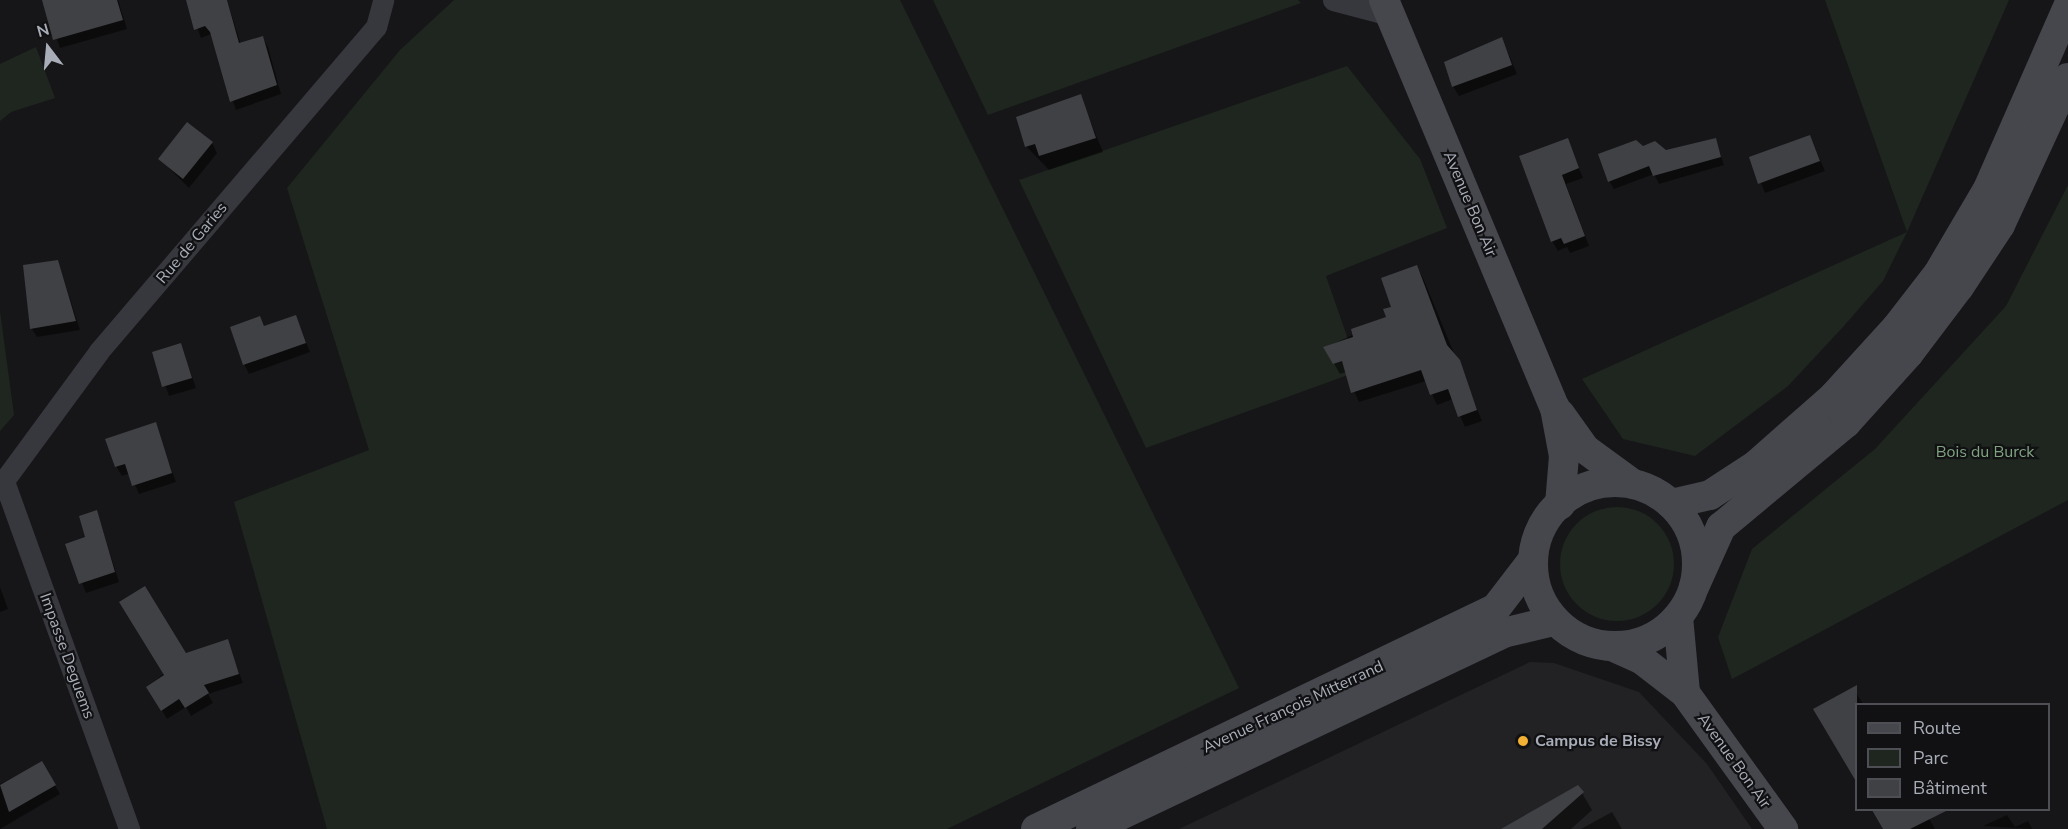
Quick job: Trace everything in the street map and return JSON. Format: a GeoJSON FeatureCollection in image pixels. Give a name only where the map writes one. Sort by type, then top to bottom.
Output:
{"type":"FeatureCollection","features":[{"type":"Feature","properties":{"kind":"main road","name":"Avenue Bon Air"},"geometry":{"type":"LineString","coordinates":[[1387,7],[1555,408],[1564,456],[1560,505]]}},
{"type":"Feature","properties":{"kind":"main road"},"geometry":{"type":"LineString","coordinates":[[1671,504],[1710,495],[1756,465],[1833,397],[1897,327],[1938,274],[1988,189],[2068,7]]}},
{"type":"Feature","properties":{"kind":"main road"},"geometry":{"type":"LineString","coordinates":[[1694,586],[1694,542],[1671,504],[1633,484],[1589,486],[1560,505],[1537,537],[1532,561],[1535,583],[1553,621],[1595,644],[1614,647],[1653,637],[1678,617],[1694,586],[1721,527],[1846,423],[1909,353],[1959,287],[2000,225],[2068,78]]}},
{"type":"Feature","properties":{"kind":"main road","name":"Avenue Bon Air"},"geometry":{"type":"LineString","coordinates":[[1555,408],[1585,449],[1633,484]]}},
{"type":"Feature","properties":{"kind":"main road","name":"Avenue François Mitterrand"},"geometry":{"type":"LineString","coordinates":[[1036,829],[1496,608],[1532,561]]}},
{"type":"Feature","properties":{"kind":"main road"},"geometry":{"type":"LineString","coordinates":[[1678,617],[1685,693]]}},
{"type":"Feature","properties":{"kind":"main road","name":"Avenue François Mitterrand"},"geometry":{"type":"LineString","coordinates":[[1091,829],[1503,633],[1553,621]]}},
{"type":"Feature","properties":{"kind":"main road","name":"Avenue Bon Air"},"geometry":{"type":"LineString","coordinates":[[1614,647],[1641,659],[1685,693],[1783,829]]}},
{"type":"Feature","properties":{"kind":"street","name":"Rue de Garies"},"geometry":{"type":"LineString","coordinates":[[3,485],[99,351],[376,27],[384,0]]}},
{"type":"Feature","properties":{"kind":"street"},"geometry":{"type":"LineString","coordinates":[[1333,0],[1387,7]]}},
{"type":"Feature","properties":{"kind":"street","name":"Impasse Deguems"},"geometry":{"type":"LineString","coordinates":[[3,485],[129,829]]}},
{"type":"Feature","properties":{"kind":"shaded area","name":"Campus de Bissy"},"geometry":{"type":"Polygon","coordinates":[[[1530,662],[1554,663],[1639,692],[1707,764],[1752,829],[1179,829],[1530,662]]]}},
{"type":"Feature","properties":{"kind":"green space"},"geometry":{"type":"Polygon","coordinates":[[[454,0],[900,0],[1239,688],[947,829],[327,829],[234,502],[369,450],[287,188],[400,50],[454,0]]]}},
{"type":"Feature","properties":{"kind":"green space"},"geometry":{"type":"Polygon","coordinates":[[[933,0],[1298,0],[1301,3],[988,115],[933,0]]]}},
{"type":"Feature","properties":{"kind":"green space"},"geometry":{"type":"Polygon","coordinates":[[[1825,0],[2009,0],[1907,232],[1825,0]]]}},
{"type":"Feature","properties":{"kind":"green space"},"geometry":{"type":"Polygon","coordinates":[[[36,47],[55,98],[11,112],[0,121],[0,64],[36,47]]]}},
{"type":"Feature","properties":{"kind":"green space"},"geometry":{"type":"Polygon","coordinates":[[[1347,66],[1420,159],[1447,228],[1326,276],[1359,371],[1146,448],[1019,180],[1347,66]]]}},
{"type":"Feature","properties":{"kind":"green space","name":"Bois du Burck"},"geometry":{"type":"Polygon","coordinates":[[[2068,185],[2068,500],[1732,679],[1718,637],[1752,549],[1875,449],[2006,306],[2068,185]]]}},
{"type":"Feature","properties":{"kind":"green space"},"geometry":{"type":"Polygon","coordinates":[[[1907,232],[1883,281],[1788,386],[1695,456],[1623,439],[1582,379],[1907,232]]]}},
{"type":"Feature","properties":{"kind":"green space"},"geometry":{"type":"Polygon","coordinates":[[[0,311],[14,415],[0,431],[0,311]]]}},
{"type":"Feature","properties":{"kind":"green space"},"geometry":{"type":"Polygon","coordinates":[[[1617,507],[1639,511],[1649,516],[1665,532],[1670,542],[1674,564],[1670,586],[1665,596],[1649,612],[1639,617],[1617,621],[1595,617],[1585,612],[1569,596],[1564,586],[1560,564],[1564,542],[1569,532],[1585,516],[1595,511],[1617,507]]]}},
{"type":"Feature","properties":{"kind":"building"},"geometry":{"type":"Polygon","coordinates":[[[42,0],[117,0],[123,20],[53,40],[42,0]]]}},
{"type":"Feature","properties":{"kind":"building"},"geometry":{"type":"Polygon","coordinates":[[[186,0],[227,0],[239,43],[263,36],[277,85],[230,102],[210,32],[205,26],[194,30],[186,0]]]}},
{"type":"Feature","properties":{"kind":"building"},"geometry":{"type":"Polygon","coordinates":[[[1502,37],[1512,65],[1452,87],[1444,62],[1502,37]]]}},
{"type":"Feature","properties":{"kind":"building"},"geometry":{"type":"Polygon","coordinates":[[[1081,94],[1096,138],[1039,156],[1035,144],[1025,147],[1016,117],[1081,94]]]}},
{"type":"Feature","properties":{"kind":"building"},"geometry":{"type":"Polygon","coordinates":[[[187,122],[213,142],[183,179],[158,159],[187,122]]]}},
{"type":"Feature","properties":{"kind":"building"},"geometry":{"type":"Polygon","coordinates":[[[1810,135],[1820,161],[1758,184],[1749,157],[1810,135]]]}},
{"type":"Feature","properties":{"kind":"building"},"geometry":{"type":"Polygon","coordinates":[[[1568,138],[1579,168],[1562,175],[1585,236],[1564,244],[1561,238],[1551,242],[1519,156],[1568,138]]]}},
{"type":"Feature","properties":{"kind":"building"},"geometry":{"type":"Polygon","coordinates":[[[1716,138],[1721,157],[1653,176],[1649,166],[1608,182],[1598,154],[1636,140],[1643,146],[1655,141],[1666,150],[1716,138]]]}},
{"type":"Feature","properties":{"kind":"building"},"geometry":{"type":"Polygon","coordinates":[[[58,260],[76,321],[30,329],[23,265],[58,260]]]}},
{"type":"Feature","properties":{"kind":"building"},"geometry":{"type":"Polygon","coordinates":[[[1417,265],[1447,345],[1460,360],[1477,410],[1458,417],[1448,389],[1430,395],[1421,370],[1351,393],[1342,361],[1333,364],[1323,347],[1353,337],[1351,329],[1386,317],[1383,309],[1391,307],[1381,278],[1417,265]]]}},
{"type":"Feature","properties":{"kind":"building"},"geometry":{"type":"Polygon","coordinates":[[[296,315],[306,343],[243,365],[230,327],[260,316],[264,326],[296,315]]]}},
{"type":"Feature","properties":{"kind":"building"},"geometry":{"type":"Polygon","coordinates":[[[181,343],[192,378],[162,387],[152,352],[181,343]]]}},
{"type":"Feature","properties":{"kind":"building"},"geometry":{"type":"Polygon","coordinates":[[[156,422],[172,473],[132,486],[125,464],[115,467],[105,439],[156,422]]]}},
{"type":"Feature","properties":{"kind":"building"},"geometry":{"type":"Polygon","coordinates":[[[97,510],[115,572],[79,584],[65,544],[85,537],[79,516],[97,510]]]}},
{"type":"Feature","properties":{"kind":"building"},"geometry":{"type":"Polygon","coordinates":[[[145,586],[186,653],[228,639],[239,674],[204,685],[209,693],[185,708],[179,699],[161,711],[146,687],[164,675],[119,602],[145,586]]]}},
{"type":"Feature","properties":{"kind":"building"},"geometry":{"type":"Polygon","coordinates":[[[1857,685],[1855,780],[1813,709],[1857,685]]]}},
{"type":"Feature","properties":{"kind":"building"},"geometry":{"type":"Polygon","coordinates":[[[42,761],[56,785],[9,812],[0,785],[42,761]]]}},
{"type":"Feature","properties":{"kind":"building"},"geometry":{"type":"Polygon","coordinates":[[[1578,785],[1584,792],[1542,829],[1501,829],[1578,785]]]}},
{"type":"Feature","properties":{"kind":"building"},"geometry":{"type":"Polygon","coordinates":[[[1873,811],[1946,811],[1910,829],[1883,829],[1873,811]]]}},
{"type":"Feature","properties":{"kind":"place","name":"Campus de Bissy"},"geometry":{"type":"Point","coordinates":[1523,741]}}]}
